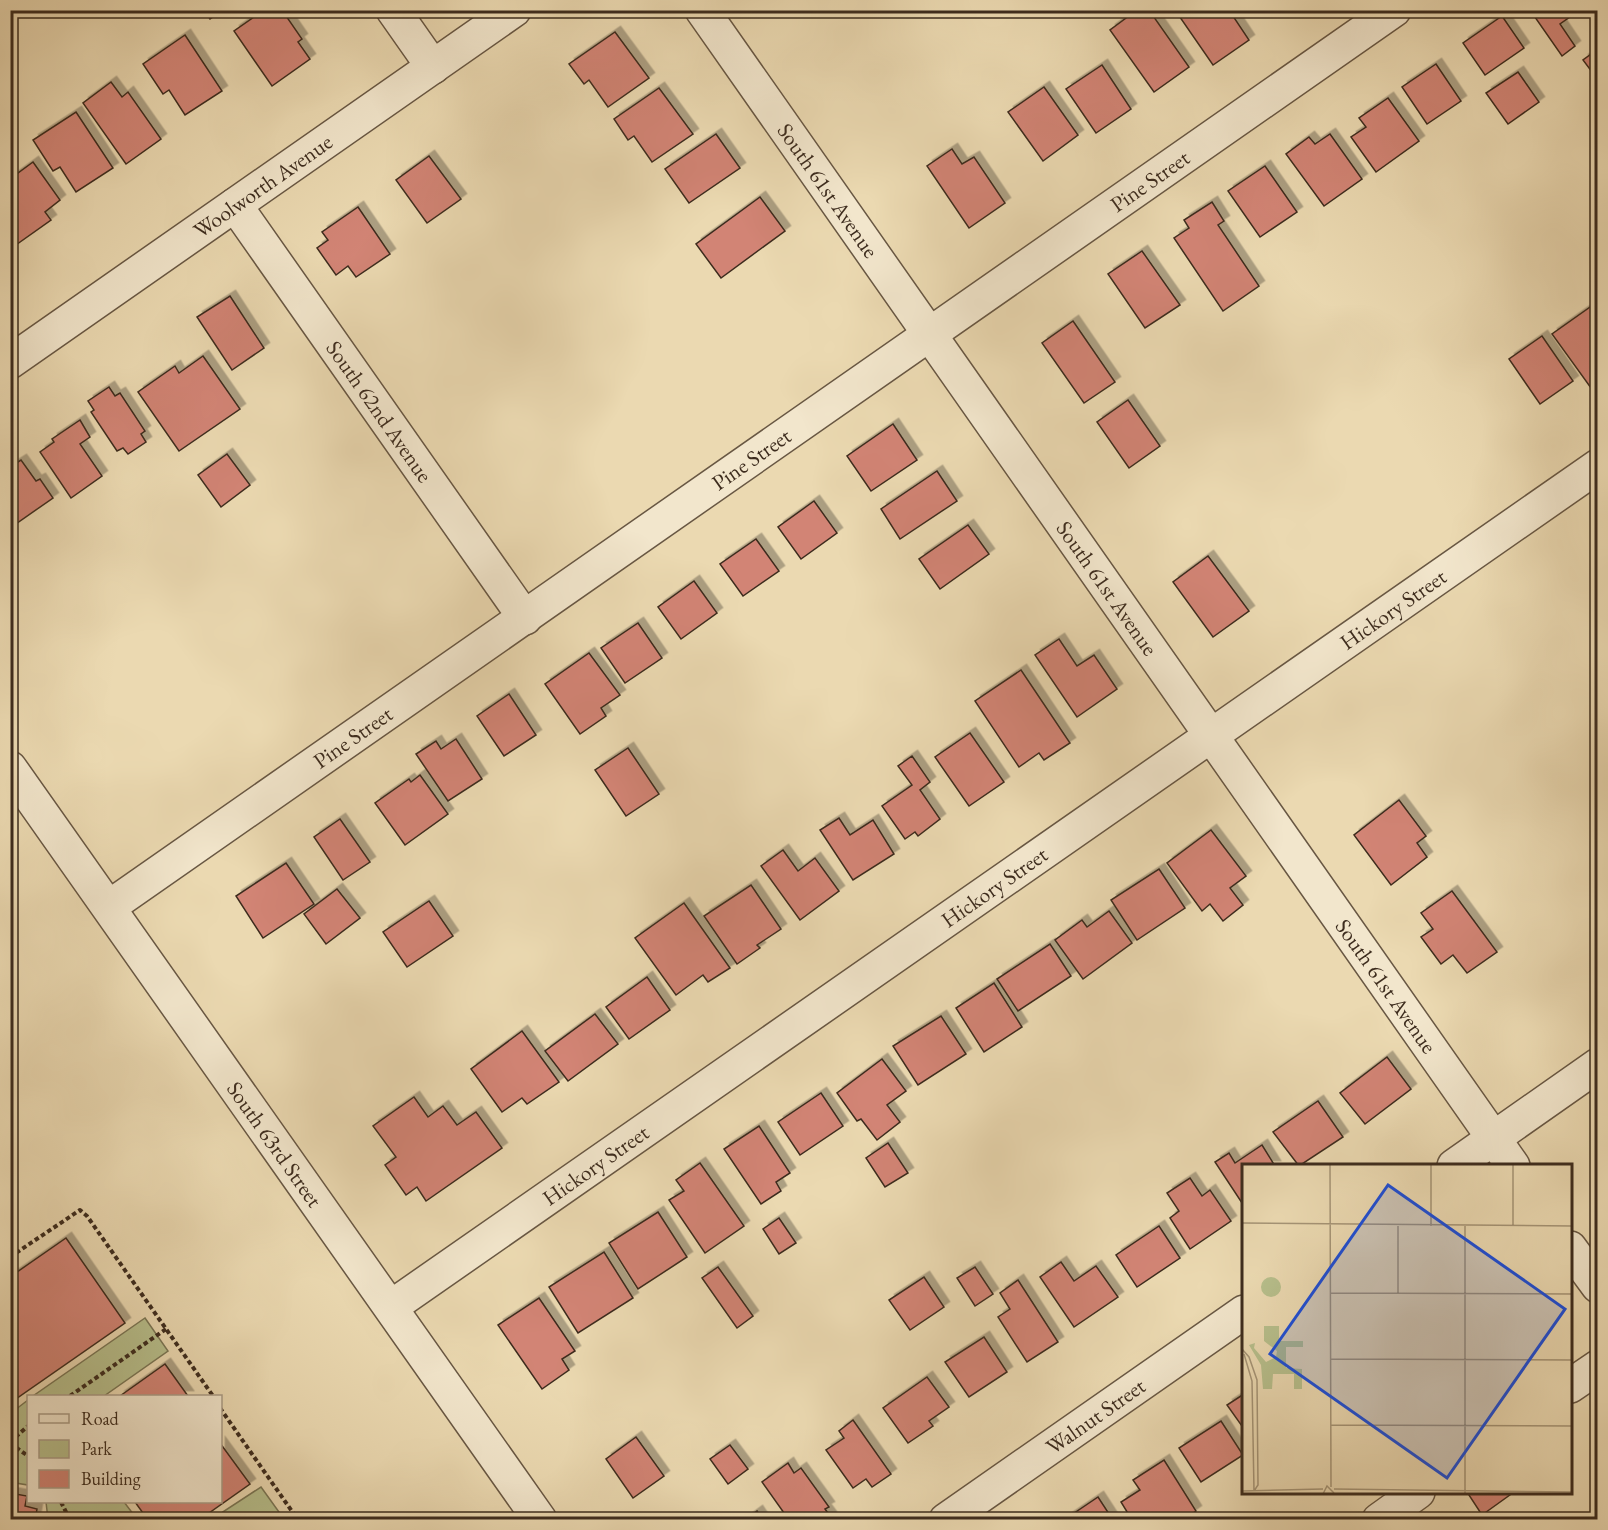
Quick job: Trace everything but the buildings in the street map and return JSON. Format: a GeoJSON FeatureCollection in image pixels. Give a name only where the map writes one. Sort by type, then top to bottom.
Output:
{"type":"FeatureCollection","features":[{"type":"Feature","properties":{"kind":"street"},"geometry":{"type":"LineString","coordinates":[[393,10],[433,67]]}},
{"type":"Feature","properties":{"kind":"street","name":"Woolworth Avenue"},"geometry":{"type":"LineString","coordinates":[[10,362],[514,10]]}},
{"type":"Feature","properties":{"kind":"street","name":"South 61st Avenue"},"geometry":{"type":"LineString","coordinates":[[702,10],[1512,1164]]}},
{"type":"Feature","properties":{"kind":"street","name":"Pine Street"},"geometry":{"type":"LineString","coordinates":[[110,907],[1394,10]]}},
{"type":"Feature","properties":{"kind":"street","name":"South 62nd Avenue"},"geometry":{"type":"LineString","coordinates":[[235,205],[525,618]]}},
{"type":"Feature","properties":{"kind":"street","name":"Hickory Street"},"geometry":{"type":"LineString","coordinates":[[391,1307],[1598,466]]}},
{"type":"Feature","properties":{"kind":"street","name":"South 63rd Street"},"geometry":{"type":"LineString","coordinates":[[10,768],[540,1520]]}},
{"type":"Feature","properties":{"kind":"street"},"geometry":{"type":"LineString","coordinates":[[1457,1164],[1598,1065]]}},
{"type":"Feature","properties":{"kind":"street"},"geometry":{"type":"LineString","coordinates":[[1572,1251],[1598,1286]]}},
{"type":"Feature","properties":{"kind":"street","name":"Walnut Street"},"geometry":{"type":"LineString","coordinates":[[946,1520],[1242,1313]]}},
{"type":"Feature","properties":{"kind":"street"},"geometry":{"type":"LineString","coordinates":[[1572,1385],[1598,1367]]}},
{"type":"Feature","properties":{"kind":"street"},"geometry":{"type":"LineString","coordinates":[[1380,1520],[1415,1494]]}},
{"type":"Feature","properties":{"kind":"path"},"geometry":{"type":"LineString","coordinates":[[10,1257],[80,1210],[87,1216],[212,1395]]}},
{"type":"Feature","properties":{"kind":"path"},"geometry":{"type":"LineString","coordinates":[[71,1395],[166,1329]]}},
{"type":"Feature","properties":{"kind":"path"},"geometry":{"type":"LineString","coordinates":[[222,1411],[298,1520]]}},
{"type":"Feature","properties":{"kind":"path"},"geometry":{"type":"LineString","coordinates":[[27,1427],[10,1443],[27,1455]]}},
{"type":"Feature","properties":{"kind":"path"},"geometry":{"type":"LineString","coordinates":[[61,1503],[69,1520]]}},
{"type":"Feature","properties":{"kind":"green space"},"geometry":{"type":"Polygon","coordinates":[[[145,1318],[168,1351],[105,1395],[34,1395],[145,1318]]]}},
{"type":"Feature","properties":{"kind":"green space"},"geometry":{"type":"Polygon","coordinates":[[[27,1401],[27,1485],[10,1482],[11,1413],[27,1401]]]}},
{"type":"Feature","properties":{"kind":"green space"},"geometry":{"type":"Polygon","coordinates":[[[261,1487],[284,1519],[212,1519],[261,1487]]]}},
{"type":"Feature","properties":{"kind":"green space"},"geometry":{"type":"Polygon","coordinates":[[[46,1503],[125,1503],[137,1519],[48,1519],[46,1503]]]}}]}
